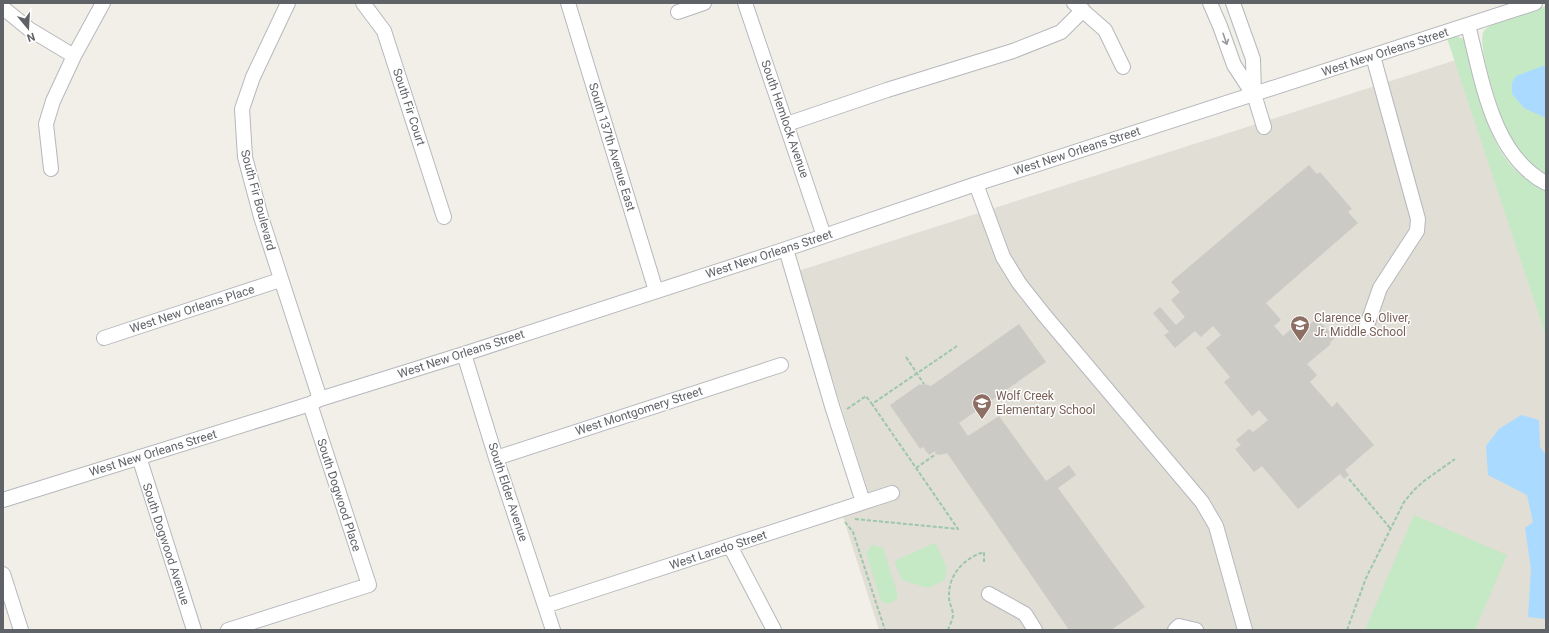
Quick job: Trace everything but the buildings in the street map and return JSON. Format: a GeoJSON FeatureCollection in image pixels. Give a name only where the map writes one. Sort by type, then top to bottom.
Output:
{"type":"FeatureCollection","features":[{"type":"Feature","properties":{"kind":"street"},"geometry":{"type":"LineString","coordinates":[[51,170],[46,124],[53,101],[74,56],[103,3]]}},
{"type":"Feature","properties":{"kind":"street","name":"South Fir Boulevard"},"geometry":{"type":"LineString","coordinates":[[288,3],[253,77],[242,109],[245,157],[315,402]]}},
{"type":"Feature","properties":{"kind":"street","name":"South Fir Court"},"geometry":{"type":"LineString","coordinates":[[363,3],[384,31],[444,217]]}},
{"type":"Feature","properties":{"kind":"street","name":"South 137th Avenue East"},"geometry":{"type":"LineString","coordinates":[[568,3],[656,291]]}},
{"type":"Feature","properties":{"kind":"street"},"geometry":{"type":"LineString","coordinates":[[678,12],[704,3]]}},
{"type":"Feature","properties":{"kind":"street","name":"South Hemlock Avenue"},"geometry":{"type":"LineString","coordinates":[[745,3],[824,236]]}},
{"type":"Feature","properties":{"kind":"street"},"geometry":{"type":"LineString","coordinates":[[1210,3],[1234,65],[1254,94]]}},
{"type":"Feature","properties":{"kind":"street"},"geometry":{"type":"LineString","coordinates":[[1233,3],[1253,59],[1254,94],[1264,127]]}},
{"type":"Feature","properties":{"kind":"street","name":"West New Orleans Street"},"geometry":{"type":"LineString","coordinates":[[3,500],[464,354],[786,249],[976,184],[1534,3]]}},
{"type":"Feature","properties":{"kind":"street"},"geometry":{"type":"LineString","coordinates":[[787,124],[887,90],[1013,51],[1061,32],[1079,7],[1105,30],[1124,67]]}},
{"type":"Feature","properties":{"kind":"street"},"geometry":{"type":"LineString","coordinates":[[3,8],[29,29],[74,56]]}},
{"type":"Feature","properties":{"kind":"street"},"geometry":{"type":"LineString","coordinates":[[1468,25],[1485,89],[1500,134],[1511,153],[1524,168],[1546,183]]}},
{"type":"Feature","properties":{"kind":"street"},"geometry":{"type":"LineString","coordinates":[[1366,328],[1380,288],[1417,231],[1418,219],[1373,56]]}},
{"type":"Feature","properties":{"kind":"street"},"geometry":{"type":"LineString","coordinates":[[976,184],[1003,257],[1019,283],[1045,316],[1202,502],[1216,526],[1245,630]]}},
{"type":"Feature","properties":{"kind":"street"},"geometry":{"type":"LineString","coordinates":[[786,249],[832,406],[863,502]]}},
{"type":"Feature","properties":{"kind":"street","name":"West New Orleans Place"},"geometry":{"type":"LineString","coordinates":[[104,338],[280,280]]}},
{"type":"Feature","properties":{"kind":"street","name":"South Elder Avenue"},"geometry":{"type":"LineString","coordinates":[[464,354],[496,458],[553,630]]}},
{"type":"Feature","properties":{"kind":"street","name":"West Montgomery Street"},"geometry":{"type":"LineString","coordinates":[[496,458],[781,365]]}},
{"type":"Feature","properties":{"kind":"street","name":"South Dogwood Place"},"geometry":{"type":"LineString","coordinates":[[228,630],[369,585],[315,402]]}},
{"type":"Feature","properties":{"kind":"street","name":"South Dogwood Avenue"},"geometry":{"type":"LineString","coordinates":[[139,457],[194,630]]}},
{"type":"Feature","properties":{"kind":"street","name":"West Laredo Street"},"geometry":{"type":"LineString","coordinates":[[545,606],[892,493]]}},
{"type":"Feature","properties":{"kind":"street"},"geometry":{"type":"LineString","coordinates":[[730,546],[774,630]]}},
{"type":"Feature","properties":{"kind":"street"},"geometry":{"type":"LineString","coordinates":[[3,574],[21,630]]}},
{"type":"Feature","properties":{"kind":"street"},"geometry":{"type":"LineString","coordinates":[[989,594],[1025,614],[1035,630]]}},
{"type":"Feature","properties":{"kind":"street"},"geometry":{"type":"LineString","coordinates":[[1175,630],[1178,626],[1196,630]]}},
{"type":"Feature","properties":{"kind":"path"},"geometry":{"type":"LineString","coordinates":[[872,404],[956,346]]}},
{"type":"Feature","properties":{"kind":"path"},"geometry":{"type":"LineString","coordinates":[[906,357],[924,384]]}},
{"type":"Feature","properties":{"kind":"path"},"geometry":{"type":"LineString","coordinates":[[846,413],[850,406],[866,396],[958,529],[851,518]]}},
{"type":"Feature","properties":{"kind":"path"},"geometry":{"type":"LineString","coordinates":[[916,468],[936,454]]}},
{"type":"Feature","properties":{"kind":"path"},"geometry":{"type":"LineString","coordinates":[[1347,630],[1366,578],[1404,502],[1424,481],[1455,459]]}},
{"type":"Feature","properties":{"kind":"path"},"geometry":{"type":"LineString","coordinates":[[1349,479],[1390,528]]}},
{"type":"Feature","properties":{"kind":"path"},"geometry":{"type":"LineString","coordinates":[[844,521],[853,532],[885,630]]}},
{"type":"Feature","properties":{"kind":"path"},"geometry":{"type":"LineString","coordinates":[[948,630],[953,615],[949,604],[949,594],[954,577],[960,566],[971,558],[984,552],[984,562]]}},
{"type":"Feature","properties":{"kind":"shaded area","name":"Clarence G. Oliver, Jr. Middle School"},"geometry":{"type":"Polygon","coordinates":[[[1456,60],[1546,337],[1546,630],[879,630],[843,517],[873,507],[798,271],[1456,60]]]}},
{"type":"Feature","properties":{"kind":"green space"},"geometry":{"type":"Polygon","coordinates":[[[1546,6],[1546,176],[1522,156],[1512,142],[1491,85],[1483,52],[1482,39],[1484,31],[1495,23],[1546,6]]]}},
{"type":"Feature","properties":{"kind":"green space"},"geometry":{"type":"Polygon","coordinates":[[[1455,36],[1464,39],[1489,127],[1504,157],[1526,179],[1546,191],[1546,337],[1447,38],[1455,36]]]}},
{"type":"Feature","properties":{"kind":"green space"},"geometry":{"type":"Polygon","coordinates":[[[1414,515],[1507,555],[1475,630],[1365,630],[1414,515]]]}},
{"type":"Feature","properties":{"kind":"green space"},"geometry":{"type":"Polygon","coordinates":[[[934,543],[936,544],[947,568],[945,580],[928,588],[902,580],[895,563],[897,560],[934,543]]]}},
{"type":"Feature","properties":{"kind":"green space"},"geometry":{"type":"Polygon","coordinates":[[[872,545],[883,548],[898,595],[896,600],[887,604],[881,601],[866,553],[872,545]]]}},
{"type":"Feature","properties":{"kind":"water"},"geometry":{"type":"Polygon","coordinates":[[[1546,65],[1546,118],[1524,108],[1512,94],[1512,83],[1516,76],[1546,65]]]}},
{"type":"Feature","properties":{"kind":"water"},"geometry":{"type":"Polygon","coordinates":[[[1521,415],[1539,420],[1540,447],[1546,455],[1546,619],[1528,617],[1531,569],[1525,528],[1533,522],[1527,495],[1488,475],[1486,446],[1499,429],[1521,415]]]}},
{"type":"Feature","properties":{"kind":"place","name":"Clarence G. Oliver, Jr. Middle School"},"geometry":{"type":"Point","coordinates":[1300,342]}},
{"type":"Feature","properties":{"kind":"place","name":"Wolf Creek Elementary School"},"geometry":{"type":"Point","coordinates":[982,420]}}]}
